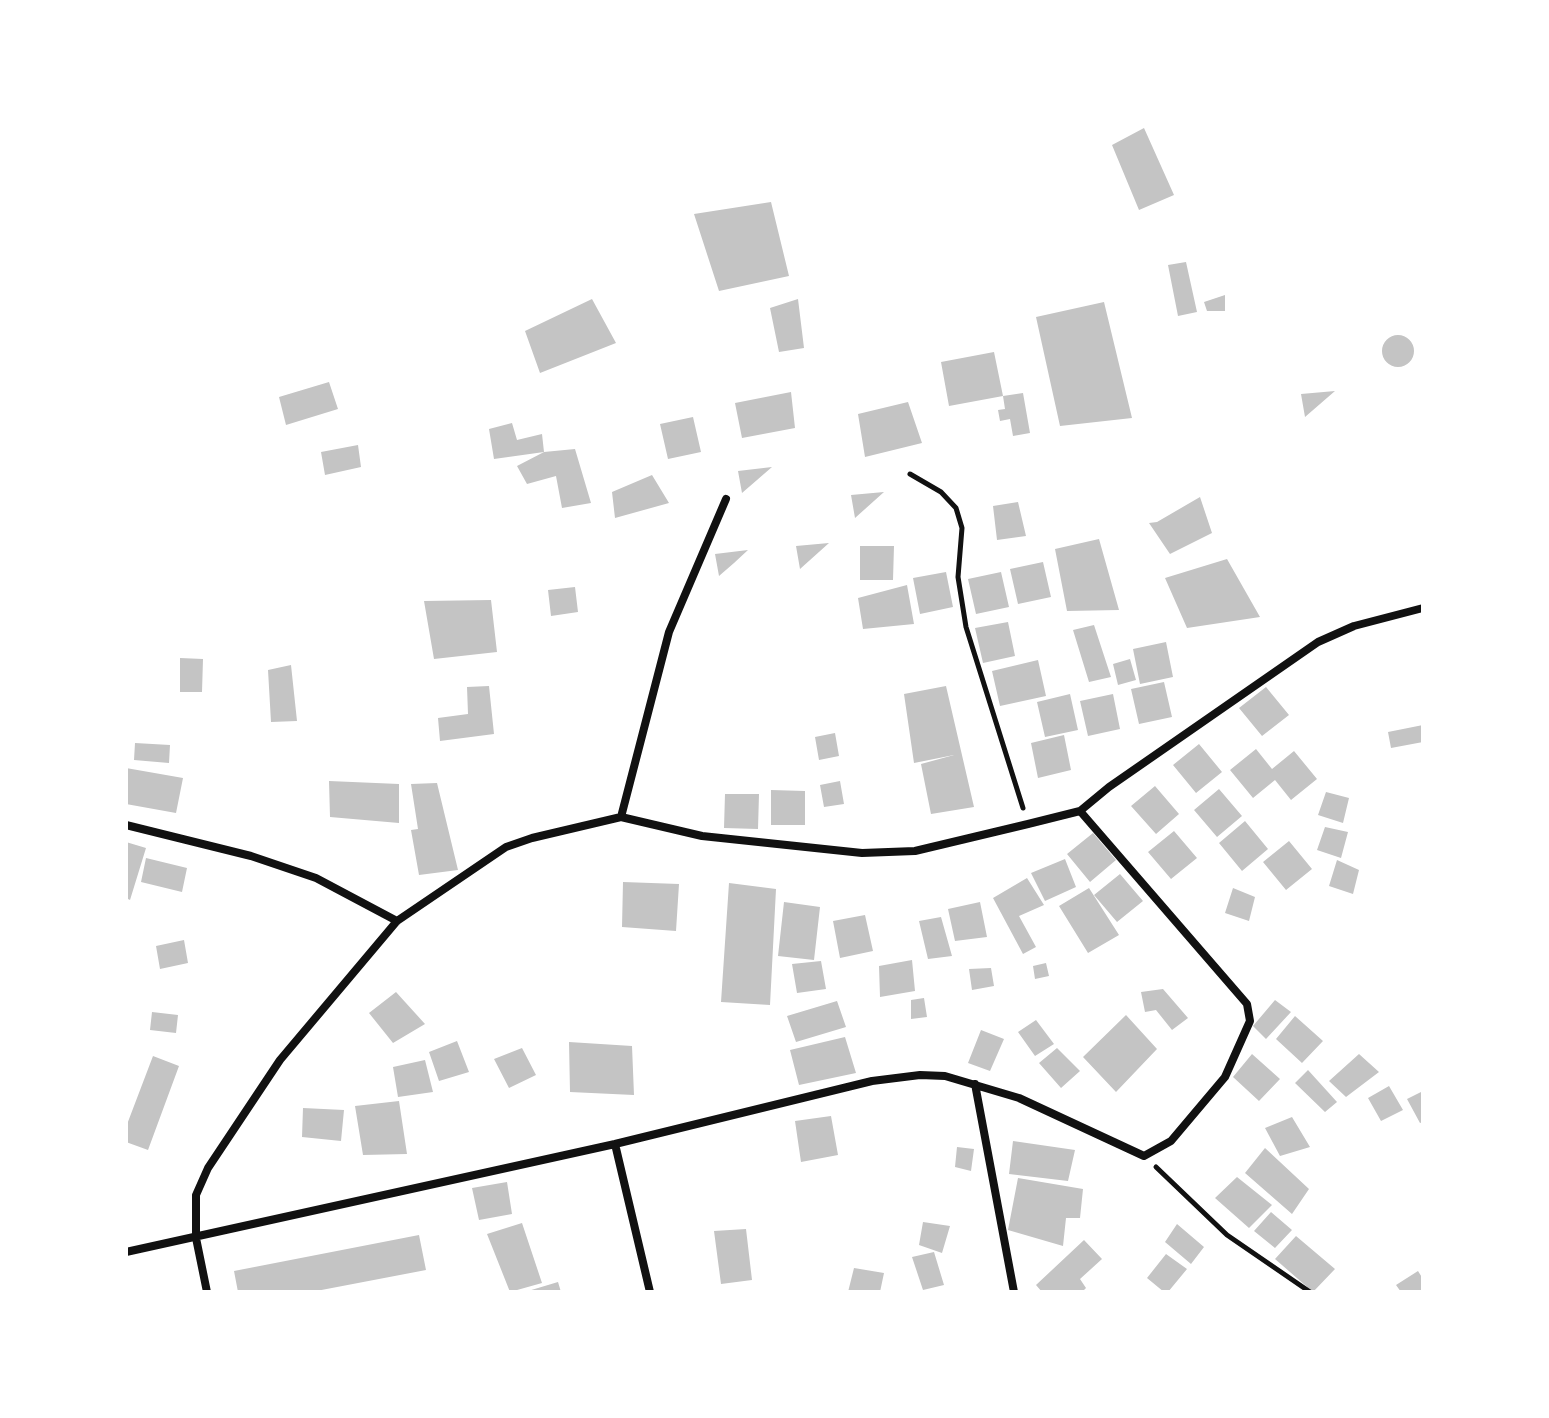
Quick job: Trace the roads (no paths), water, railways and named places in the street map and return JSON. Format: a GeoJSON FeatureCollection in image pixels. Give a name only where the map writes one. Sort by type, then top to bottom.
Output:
{"type":"FeatureCollection","features":[{"type":"Feature","properties":{"kind":"street"},"geometry":{"type":"LineString","coordinates":[[621,817],[669,632],[726,499]]}},
{"type":"Feature","properties":{"kind":"street"},"geometry":{"type":"LineString","coordinates":[[207,1292],[196,1238],[196,1195],[208,1168],[280,1060],[397,921],[506,847],[621,817],[702,836],[862,853],[915,851],[1080,811],[1109,787],[1318,642],[1354,626],[1423,608]]}},
{"type":"Feature","properties":{"kind":"street"},"geometry":{"type":"LineString","coordinates":[[126,1252],[615,1144],[872,1081],[920,1075],[945,1076],[1019,1098],[1144,1156],[1171,1141],[1225,1077],[1250,1021],[1247,1004],[1080,811]]}},
{"type":"Feature","properties":{"kind":"street"},"geometry":{"type":"LineString","coordinates":[[126,825],[251,856],[316,878],[397,921]]}},
{"type":"Feature","properties":{"kind":"street"},"geometry":{"type":"LineString","coordinates":[[975,1084],[1014,1292]]}},
{"type":"Feature","properties":{"kind":"street"},"geometry":{"type":"LineString","coordinates":[[615,1144],[650,1292]]}}]}
